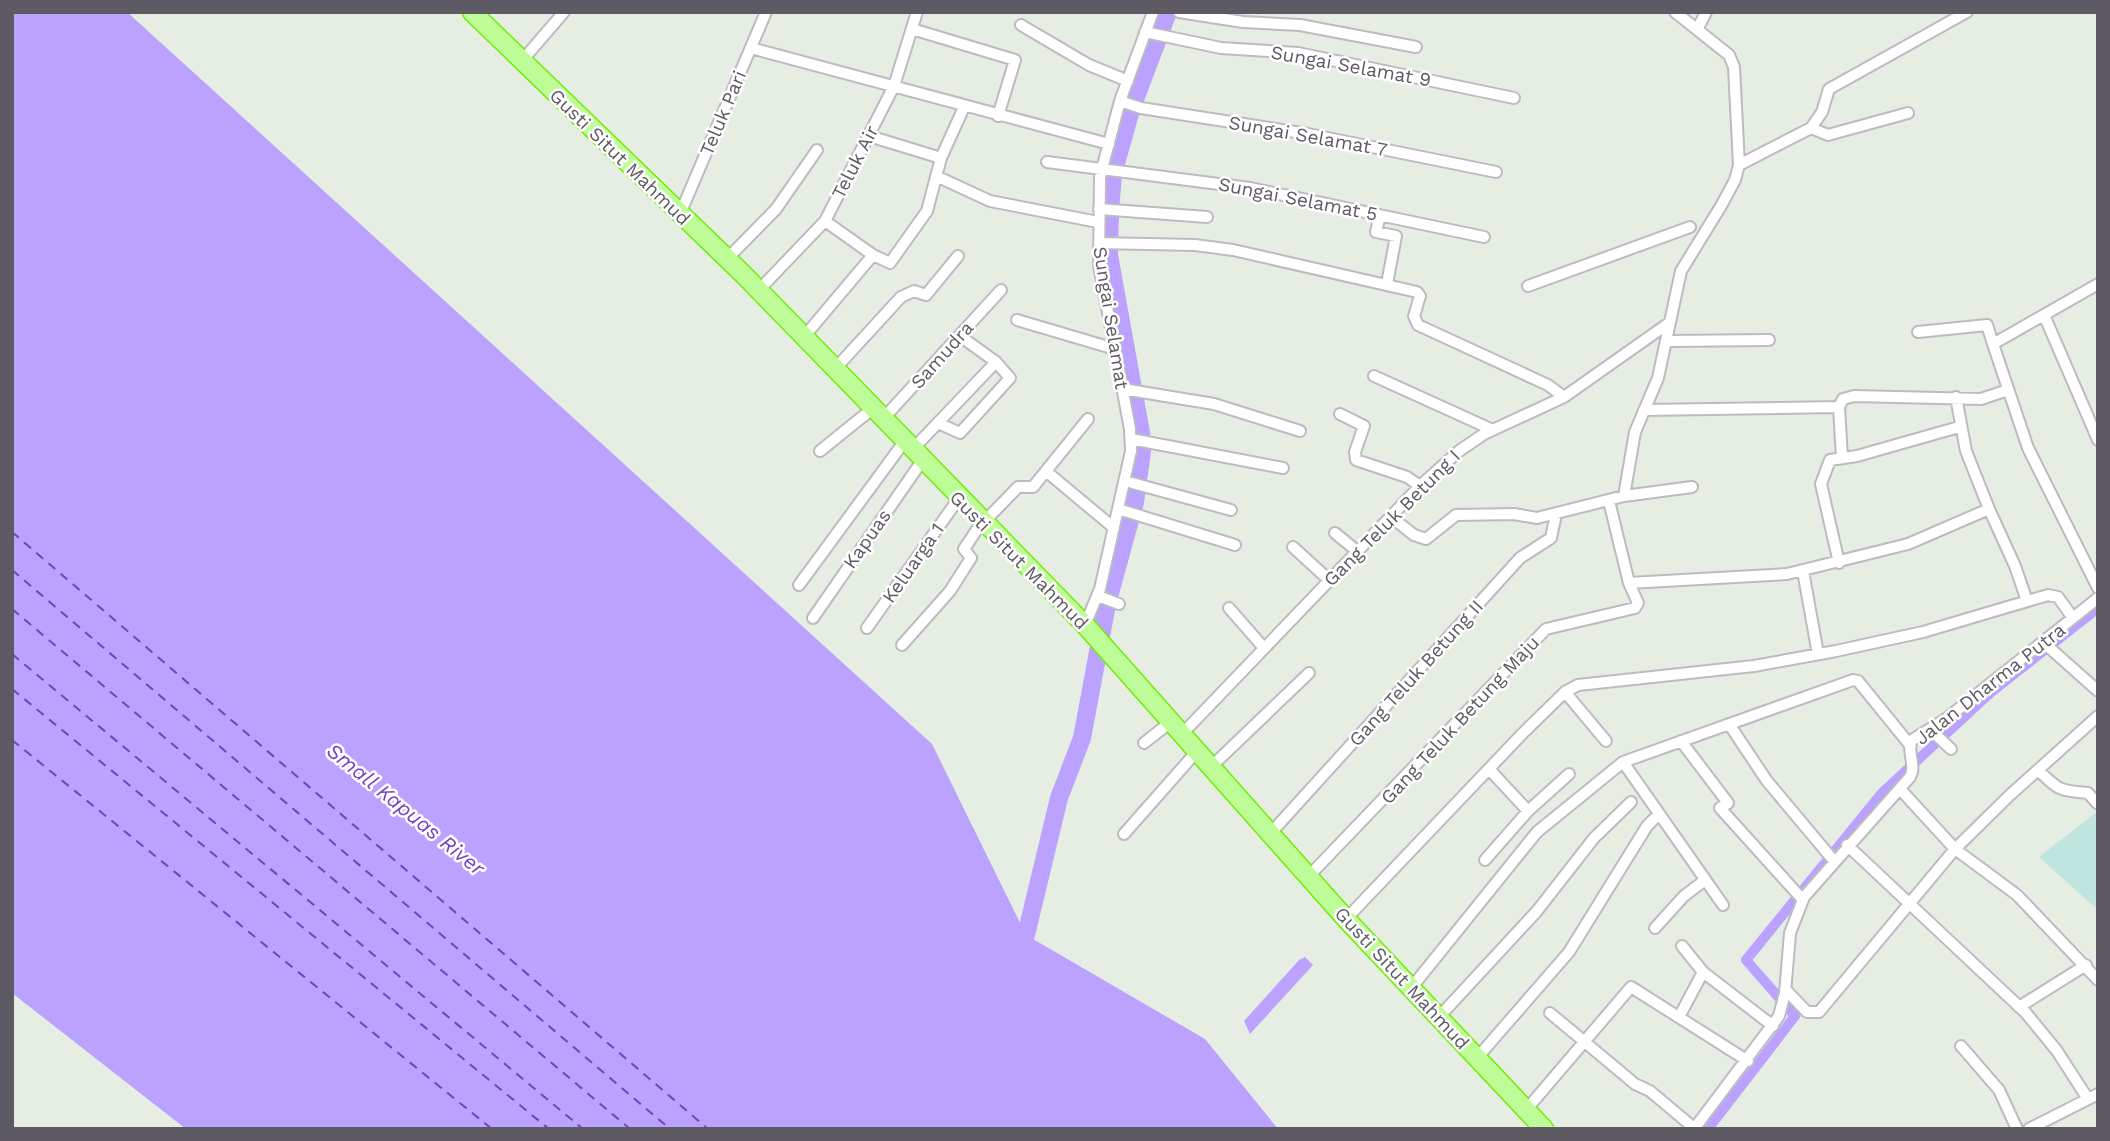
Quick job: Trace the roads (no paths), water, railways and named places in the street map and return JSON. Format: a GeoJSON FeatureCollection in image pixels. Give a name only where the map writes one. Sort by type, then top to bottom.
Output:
{"type":"FeatureCollection","features":[{"type":"Feature","properties":{"kind":"highway","name":"Gusti Situt Mahmud"},"geometry":{"type":"LineString","coordinates":[[472,12],[727,259],[1087,628],[1346,919],[1544,1129]]}},
{"type":"Feature","properties":{"kind":"street"},"geometry":{"type":"LineString","coordinates":[[521,62],[564,12]]}},
{"type":"Feature","properties":{"kind":"street","name":"Teluk Pari"},"geometry":{"type":"LineString","coordinates":[[680,214],[766,12]]}},
{"type":"Feature","properties":{"kind":"street","name":"Teluk Air"},"geometry":{"type":"LineString","coordinates":[[758,291],[825,221],[894,86],[917,12]]}},
{"type":"Feature","properties":{"kind":"street","name":"Sungai Selamat"},"geometry":{"type":"LineString","coordinates":[[1087,628],[1108,601],[1114,528],[1122,511],[1139,441],[1115,349],[1101,274],[1102,243],[1098,222],[1107,210],[1106,170],[1110,144],[1124,103],[1128,81],[1150,34],[1153,12]]}},
{"type":"Feature","properties":{"kind":"street"},"geometry":{"type":"LineString","coordinates":[[1179,12],[1243,22],[1300,25],[1416,47]]}},
{"type":"Feature","properties":{"kind":"street"},"geometry":{"type":"LineString","coordinates":[[1624,496],[1634,432],[1658,378],[1681,271],[1698,239],[1721,206],[1735,180],[1739,165],[1736,79],[1729,55],[1675,12]]}},
{"type":"Feature","properties":{"kind":"street"},"geometry":{"type":"LineString","coordinates":[[1698,28],[1706,12]]}},
{"type":"Feature","properties":{"kind":"street"},"geometry":{"type":"LineString","coordinates":[[1739,165],[1811,128],[1822,112],[1829,89],[1967,12]]}},
{"type":"Feature","properties":{"kind":"street"},"geometry":{"type":"LineString","coordinates":[[1021,25],[1089,65],[1128,81]]}},
{"type":"Feature","properties":{"kind":"street"},"geometry":{"type":"LineString","coordinates":[[912,29],[1015,60],[998,116]]}},
{"type":"Feature","properties":{"kind":"street","name":"Sungai Selamat 9"},"geometry":{"type":"LineString","coordinates":[[1150,34],[1221,48],[1298,53],[1514,98]]}},
{"type":"Feature","properties":{"kind":"street"},"geometry":{"type":"LineString","coordinates":[[751,48],[1110,144]]}},
{"type":"Feature","properties":{"kind":"street","name":"Sungai Selamat 7"},"geometry":{"type":"LineString","coordinates":[[1124,103],[1141,108],[1308,134],[1496,172]]}},
{"type":"Feature","properties":{"kind":"street"},"geometry":{"type":"LineString","coordinates":[[825,221],[888,264],[892,261],[927,211],[941,158],[964,107]]}},
{"type":"Feature","properties":{"kind":"street"},"geometry":{"type":"LineString","coordinates":[[1811,128],[1828,135],[1908,113]]}},
{"type":"Feature","properties":{"kind":"street"},"geometry":{"type":"LineString","coordinates":[[869,136],[941,158]]}},
{"type":"Feature","properties":{"kind":"street"},"geometry":{"type":"LineString","coordinates":[[727,259],[776,209],[817,150]]}},
{"type":"Feature","properties":{"kind":"street","name":"Sungai Selamat 5"},"geometry":{"type":"LineString","coordinates":[[1048,162],[1250,188],[1483,237]]}},
{"type":"Feature","properties":{"kind":"street"},"geometry":{"type":"LineString","coordinates":[[936,176],[990,201],[1098,222]]}},
{"type":"Feature","properties":{"kind":"street"},"geometry":{"type":"LineString","coordinates":[[1107,210],[1207,217]]}},
{"type":"Feature","properties":{"kind":"street"},"geometry":{"type":"LineString","coordinates":[[1380,215],[1376,232],[1396,236],[1387,284]]}},
{"type":"Feature","properties":{"kind":"street"},"geometry":{"type":"LineString","coordinates":[[1528,286],[1689,224],[1698,239]]}},
{"type":"Feature","properties":{"kind":"street"},"geometry":{"type":"LineString","coordinates":[[1102,243],[1195,245],[1233,250],[1387,284],[1419,294],[1414,316],[1418,325],[1548,385],[1564,397]]}},
{"type":"Feature","properties":{"kind":"street"},"geometry":{"type":"LineString","coordinates":[[803,338],[873,255]]}},
{"type":"Feature","properties":{"kind":"street"},"geometry":{"type":"LineString","coordinates":[[834,370],[901,297],[914,291],[926,295],[958,256]]}},
{"type":"Feature","properties":{"kind":"street"},"geometry":{"type":"LineString","coordinates":[[1993,344],[2098,284]]}},
{"type":"Feature","properties":{"kind":"street","name":"Samudra"},"geometry":{"type":"LineString","coordinates":[[820,451],[877,415],[960,336],[1000,290]]}},
{"type":"Feature","properties":{"kind":"street"},"geometry":{"type":"LineString","coordinates":[[2044,315],[2098,440]]}},
{"type":"Feature","properties":{"kind":"street"},"geometry":{"type":"LineString","coordinates":[[1017,320],[1115,349]]}},
{"type":"Feature","properties":{"kind":"street","name":"Gang Teluk Betung I"},"geometry":{"type":"LineString","coordinates":[[1144,743],[1177,727],[1264,648],[1420,486],[1459,451],[1493,430],[1564,397],[1669,323]]}},
{"type":"Feature","properties":{"kind":"street"},"geometry":{"type":"LineString","coordinates":[[1918,332],[1987,325],[2028,447],[2098,587]]}},
{"type":"Feature","properties":{"kind":"street"},"geometry":{"type":"LineString","coordinates":[[938,423],[960,433],[1010,378],[996,362],[960,336]]}},
{"type":"Feature","properties":{"kind":"street"},"geometry":{"type":"LineString","coordinates":[[1668,341],[1769,340]]}},
{"type":"Feature","properties":{"kind":"street"},"geometry":{"type":"LineString","coordinates":[[799,585],[913,451],[996,362]]}},
{"type":"Feature","properties":{"kind":"street"},"geometry":{"type":"LineString","coordinates":[[1374,376],[1493,430]]}},
{"type":"Feature","properties":{"kind":"street"},"geometry":{"type":"LineString","coordinates":[[1125,389],[1214,404],[1300,431]]}},
{"type":"Feature","properties":{"kind":"street"},"geometry":{"type":"LineString","coordinates":[[1842,458],[1839,407],[1843,399],[1854,396],[1987,398],[2008,390]]}},
{"type":"Feature","properties":{"kind":"street"},"geometry":{"type":"LineString","coordinates":[[1956,397],[1959,427],[2027,601]]}},
{"type":"Feature","properties":{"kind":"street"},"geometry":{"type":"LineString","coordinates":[[1644,410],[1839,407]]}},
{"type":"Feature","properties":{"kind":"street"},"geometry":{"type":"LineString","coordinates":[[1340,414],[1364,426],[1355,452],[1356,460],[1407,477],[1420,486]]}},
{"type":"Feature","properties":{"kind":"street"},"geometry":{"type":"LineString","coordinates":[[902,645],[950,591],[971,558],[964,549],[982,522],[1016,489],[1022,486],[1031,488],[1047,472],[1088,419]]}},
{"type":"Feature","properties":{"kind":"street"},"geometry":{"type":"LineString","coordinates":[[1839,563],[1821,485],[1830,460],[1959,427]]}},
{"type":"Feature","properties":{"kind":"street"},"geometry":{"type":"LineString","coordinates":[[1139,441],[1283,468]]}},
{"type":"Feature","properties":{"kind":"street","name":"Kapuas"},"geometry":{"type":"LineString","coordinates":[[813,618],[913,451]]}},
{"type":"Feature","properties":{"kind":"street"},"geometry":{"type":"LineString","coordinates":[[1047,472],[1114,528]]}},
{"type":"Feature","properties":{"kind":"street"},"geometry":{"type":"LineString","coordinates":[[1128,482],[1231,510]]}},
{"type":"Feature","properties":{"kind":"street"},"geometry":{"type":"LineString","coordinates":[[1391,517],[1414,536],[1426,539],[1456,515],[1514,514],[1536,518],[1624,496],[1692,486]]}},
{"type":"Feature","properties":{"kind":"street","name":"Keluarga 1"},"geometry":{"type":"LineString","coordinates":[[867,628],[959,498]]}},
{"type":"Feature","properties":{"kind":"street"},"geometry":{"type":"LineString","coordinates":[[1609,500],[1629,583],[1803,570],[1839,563],[1908,544],[1989,509]]}},
{"type":"Feature","properties":{"kind":"street"},"geometry":{"type":"LineString","coordinates":[[1122,511],[1235,545]]}},
{"type":"Feature","properties":{"kind":"street","name":"Gang Teluk Betung II"},"geometry":{"type":"LineString","coordinates":[[1270,834],[1520,558],[1551,538],[1556,514]]}},
{"type":"Feature","properties":{"kind":"street"},"geometry":{"type":"LineString","coordinates":[[1335,533],[1358,552]]}},
{"type":"Feature","properties":{"kind":"street"},"geometry":{"type":"LineString","coordinates":[[1293,547],[1329,580]]}},
{"type":"Feature","properties":{"kind":"street"},"geometry":{"type":"LineString","coordinates":[[1803,570],[1818,654]]}},
{"type":"Feature","properties":{"kind":"street","name":"Gang Teluk Betung Maju"},"geometry":{"type":"LineString","coordinates":[[1308,877],[1546,629],[1633,609],[1638,603],[1629,583]]}},
{"type":"Feature","properties":{"kind":"street"},"geometry":{"type":"LineString","coordinates":[[1346,919],[1565,692],[1586,684],[1754,666],[1818,654],[1923,632],[2056,595],[2073,618]]}},
{"type":"Feature","properties":{"kind":"street","name":"Jalan Dharma Putra"},"geometry":{"type":"LineString","coordinates":[[1694,1128],[1748,1061],[1776,1021],[1785,991],[1790,933],[1798,896],[1900,789],[1912,763],[1910,745],[1915,738],[1937,735],[2047,646],[2073,618],[2098,598]]}},
{"type":"Feature","properties":{"kind":"street"},"geometry":{"type":"LineString","coordinates":[[1229,608],[1264,648]]}},
{"type":"Feature","properties":{"kind":"street"},"geometry":{"type":"LineString","coordinates":[[2047,646],[2098,691]]}},
{"type":"Feature","properties":{"kind":"street"},"geometry":{"type":"LineString","coordinates":[[1212,766],[1309,673]]}},
{"type":"Feature","properties":{"kind":"street"},"geometry":{"type":"LineString","coordinates":[[1412,987],[1537,832],[1623,762],[1856,680],[1910,745]]}},
{"type":"Feature","properties":{"kind":"street"},"geometry":{"type":"LineString","coordinates":[[1565,692],[1606,741]]}},
{"type":"Feature","properties":{"kind":"street"},"geometry":{"type":"LineString","coordinates":[[1785,991],[1807,1012],[1819,1012],[1955,849],[2098,716]]}},
{"type":"Feature","properties":{"kind":"street"},"geometry":{"type":"LineString","coordinates":[[1729,724],[1767,781],[1835,860]]}},
{"type":"Feature","properties":{"kind":"street"},"geometry":{"type":"LineString","coordinates":[[1937,735],[1951,749]]}},
{"type":"Feature","properties":{"kind":"street"},"geometry":{"type":"LineString","coordinates":[[1681,741],[1728,803],[1720,808],[1798,896]]}},
{"type":"Feature","properties":{"kind":"street"},"geometry":{"type":"LineString","coordinates":[[1124,834],[1198,750]]}},
{"type":"Feature","properties":{"kind":"street"},"geometry":{"type":"LineString","coordinates":[[1623,762],[1723,905]]}},
{"type":"Feature","properties":{"kind":"street"},"geometry":{"type":"LineString","coordinates":[[1489,769],[1528,811]]}},
{"type":"Feature","properties":{"kind":"street"},"geometry":{"type":"LineString","coordinates":[[2038,770],[2057,789],[2071,794],[2088,793],[2097,803]]}},
{"type":"Feature","properties":{"kind":"street"},"geometry":{"type":"LineString","coordinates":[[1485,860],[1528,811],[1569,774]]}},
{"type":"Feature","properties":{"kind":"street"},"geometry":{"type":"LineString","coordinates":[[1900,789],[1955,849],[2017,895],[2098,980]]}},
{"type":"Feature","properties":{"kind":"street"},"geometry":{"type":"LineString","coordinates":[[1439,1017],[1537,911],[1594,838],[1631,802]]}},
{"type":"Feature","properties":{"kind":"street"},"geometry":{"type":"LineString","coordinates":[[1477,1058],[1569,952],[1647,826],[1659,814]]}},
{"type":"Feature","properties":{"kind":"street"},"geometry":{"type":"LineString","coordinates":[[1847,845],[2019,1006],[2093,1097],[2029,1129]]}},
{"type":"Feature","properties":{"kind":"street"},"geometry":{"type":"LineString","coordinates":[[1655,928],[1684,896],[1705,880]]}},
{"type":"Feature","properties":{"kind":"street"},"geometry":{"type":"LineString","coordinates":[[1682,946],[1703,972],[1776,1021]]}},
{"type":"Feature","properties":{"kind":"street"},"geometry":{"type":"LineString","coordinates":[[2019,1006],[2085,965]]}},
{"type":"Feature","properties":{"kind":"street"},"geometry":{"type":"LineString","coordinates":[[1679,1017],[1703,972]]}},
{"type":"Feature","properties":{"kind":"street"},"geometry":{"type":"LineString","coordinates":[[1526,1110],[1631,987],[1748,1061]]}},
{"type":"Feature","properties":{"kind":"street"},"geometry":{"type":"LineString","coordinates":[[1550,1013],[1635,1084],[1650,1091],[1694,1128]]}},
{"type":"Feature","properties":{"kind":"street"},"geometry":{"type":"LineString","coordinates":[[1961,1046],[1999,1090],[2017,1129]]}},
{"type":"Feature","properties":{"kind":"water","name":"Small Kapuas River"},"geometry":{"type":"Polygon","coordinates":[[[12,12],[127,12],[932,744],[1026,935],[1205,1039],[1278,1129],[186,1129],[12,993],[12,12]]]}},
{"type":"Feature","properties":{"kind":"water"},"geometry":{"type":"Polygon","coordinates":[[[1305,957],[1313,965],[1250,1034],[1244,1021],[1299,960],[1305,957]]]}},
{"type":"Feature","properties":{"kind":"waterway"},"geometry":{"type":"LineString","coordinates":[[1026,935],[1059,798],[1082,738],[1107,604],[1135,502],[1143,444],[1109,255],[1110,210],[1113,174],[1131,110],[1168,12]]}},
{"type":"Feature","properties":{"kind":"waterway"},"geometry":{"type":"LineString","coordinates":[[1708,1129],[1795,1016],[1746,960],[1882,793],[1990,693],[2098,608]]}}]}
